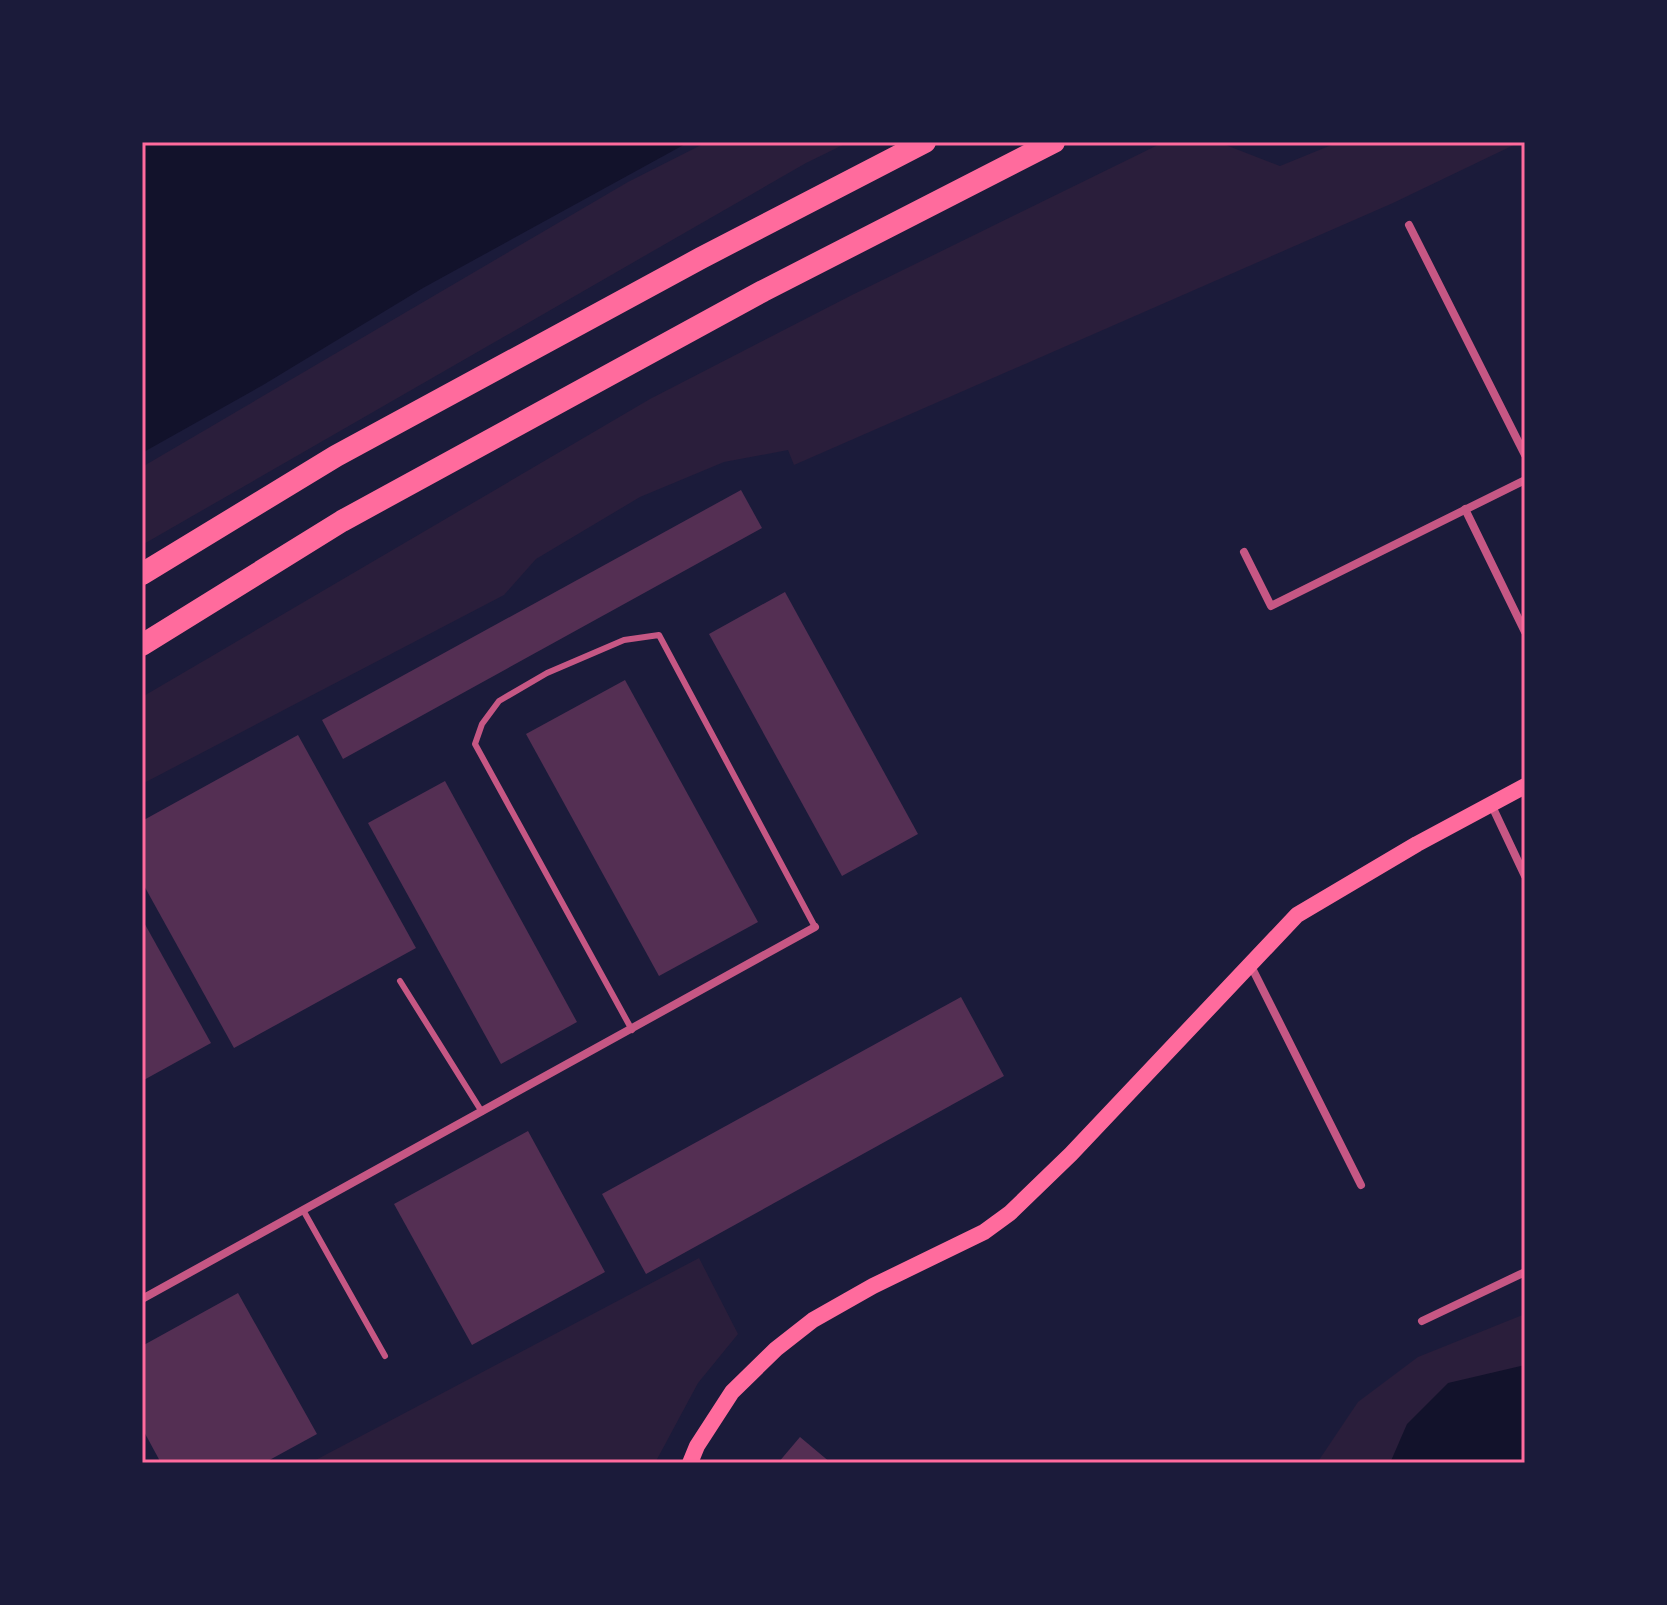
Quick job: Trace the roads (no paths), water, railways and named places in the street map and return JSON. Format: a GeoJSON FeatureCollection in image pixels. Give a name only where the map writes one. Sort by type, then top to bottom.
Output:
{"type":"FeatureCollection","features":[{"type":"Feature","properties":{"kind":"highway"},"geometry":{"type":"LineString","coordinates":[[142,574],[336,456],[701,258],[925,142]]}},
{"type":"Feature","properties":{"kind":"highway"},"geometry":{"type":"LineString","coordinates":[[142,645],[342,521],[763,291],[1054,142]]}},
{"type":"Feature","properties":{"kind":"main road"},"geometry":{"type":"LineString","coordinates":[[690,1463],[697,1446],[732,1392],[776,1349],[813,1320],[873,1286],[973,1238],[1010,1213],[1071,1154],[1297,915],[1417,844],[1525,786]]}},
{"type":"Feature","properties":{"kind":"street"},"geometry":{"type":"LineString","coordinates":[[1409,225],[1525,455]]}},
{"type":"Feature","properties":{"kind":"street"},"geometry":{"type":"LineString","coordinates":[[1244,552],[1271,606],[1525,480]]}},
{"type":"Feature","properties":{"kind":"street"},"geometry":{"type":"LineString","coordinates":[[1465,509],[1525,632]]}},
{"type":"Feature","properties":{"kind":"street"},"geometry":{"type":"LineString","coordinates":[[1491,804],[1525,876]]}},
{"type":"Feature","properties":{"kind":"street"},"geometry":{"type":"LineString","coordinates":[[142,1299],[815,927]]}},
{"type":"Feature","properties":{"kind":"street"},"geometry":{"type":"LineString","coordinates":[[1250,963],[1361,1185]]}},
{"type":"Feature","properties":{"kind":"street"},"geometry":{"type":"LineString","coordinates":[[1422,1321],[1525,1272]]}},
{"type":"Feature","properties":{"kind":"lane"},"geometry":{"type":"LineString","coordinates":[[632,1030],[475,744],[482,724],[499,701],[547,673],[624,640],[659,635],[815,927]]}},
{"type":"Feature","properties":{"kind":"lane"},"geometry":{"type":"LineString","coordinates":[[400,981],[482,1112]]}},
{"type":"Feature","properties":{"kind":"lane"},"geometry":{"type":"LineString","coordinates":[[303,1210],[385,1356]]}}]}
